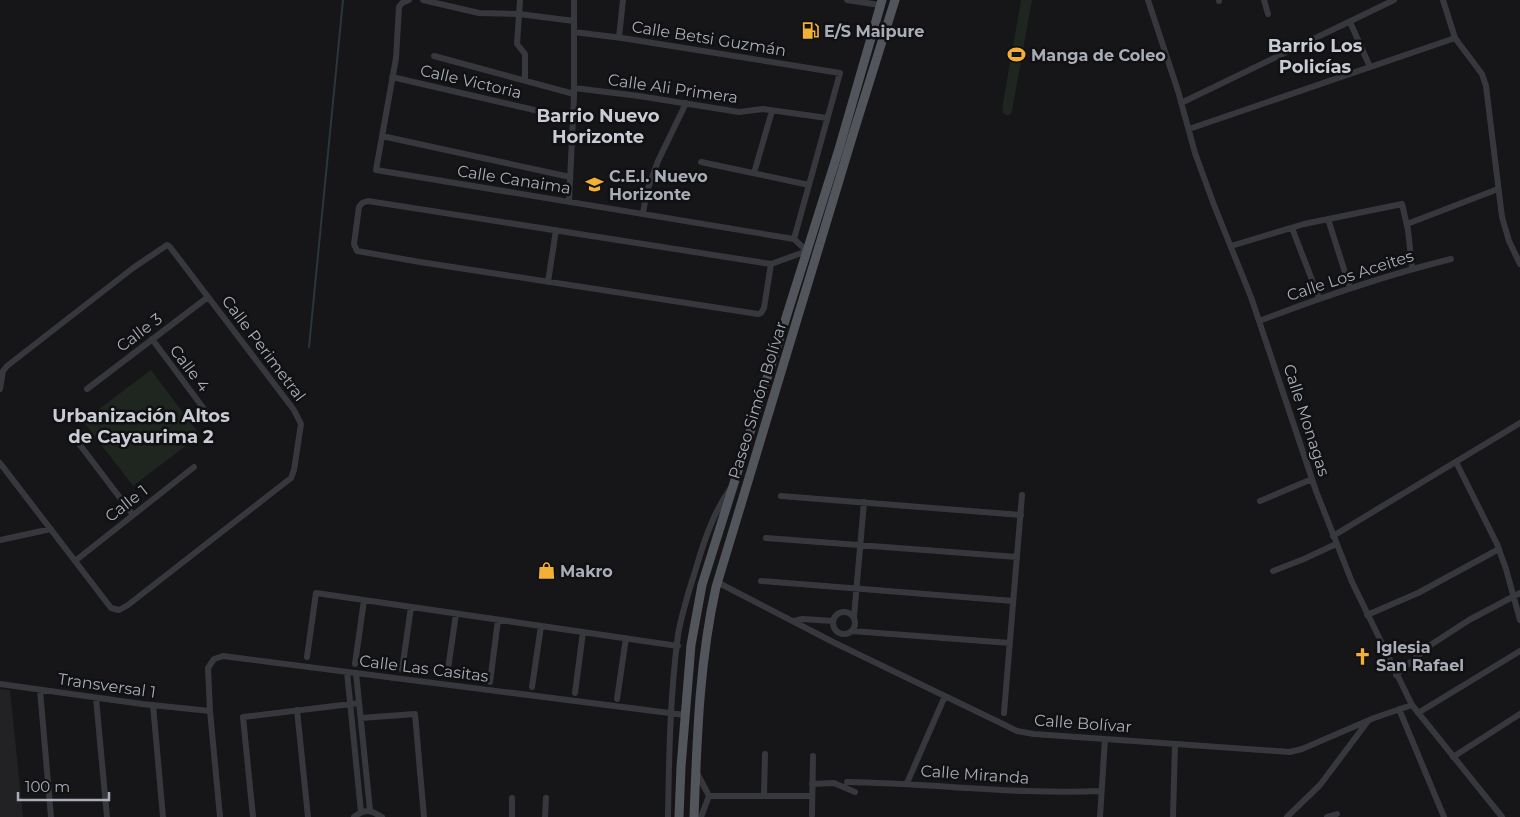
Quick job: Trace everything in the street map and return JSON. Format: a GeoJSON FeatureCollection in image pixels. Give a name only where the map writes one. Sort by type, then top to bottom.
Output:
{"type":"FeatureCollection","features":[{"type":"Feature","properties":{"kind":"main road","name":"Paseo Simón Bolívar"},"geometry":{"type":"LineString","coordinates":[[694,817],[705,643],[717,582],[895,0]]}},
{"type":"Feature","properties":{"kind":"main road","name":"Paseo Simón Bolívar"},"geometry":{"type":"LineString","coordinates":[[679,817],[691,645],[705,576],[839,149],[881,3]]}},
{"type":"Feature","properties":{"kind":"main road"},"geometry":{"type":"LineString","coordinates":[[807,251],[816,254]]}},
{"type":"Feature","properties":{"kind":"main road"},"geometry":{"type":"LineString","coordinates":[[705,576],[717,582]]}},
{"type":"Feature","properties":{"kind":"street"},"geometry":{"type":"LineString","coordinates":[[409,0],[402,3],[399,7],[397,48],[382,136],[570,177]]}},
{"type":"Feature","properties":{"kind":"street"},"geometry":{"type":"LineString","coordinates":[[423,0],[479,12],[519,14],[574,21]]}},
{"type":"Feature","properties":{"kind":"street"},"geometry":{"type":"LineString","coordinates":[[520,0],[517,44],[525,54],[525,80]]}},
{"type":"Feature","properties":{"kind":"street"},"geometry":{"type":"LineString","coordinates":[[569,202],[574,91],[574,0]]}},
{"type":"Feature","properties":{"kind":"street"},"geometry":{"type":"LineString","coordinates":[[619,37],[623,0]]}},
{"type":"Feature","properties":{"kind":"street"},"geometry":{"type":"LineString","coordinates":[[848,0],[881,3]]}},
{"type":"Feature","properties":{"kind":"street","name":"Calle Monagas"},"geometry":{"type":"LineString","coordinates":[[1148,0],[1214,205],[1259,321],[1336,544],[1396,675],[1412,705],[1502,817]]}},
{"type":"Feature","properties":{"kind":"street"},"geometry":{"type":"LineString","coordinates":[[1264,0],[1268,14]]}},
{"type":"Feature","properties":{"kind":"street"},"geometry":{"type":"LineString","coordinates":[[1181,104],[1394,0]]}},
{"type":"Feature","properties":{"kind":"street"},"geometry":{"type":"LineString","coordinates":[[1443,0],[1455,38],[1482,74],[1486,86],[1504,226],[1520,264]]}},
{"type":"Feature","properties":{"kind":"street"},"geometry":{"type":"LineString","coordinates":[[1350,22],[1370,68]]}},
{"type":"Feature","properties":{"kind":"street","name":"Calle Betsi Guzmán"},"geometry":{"type":"LineString","coordinates":[[574,32],[619,37],[840,73],[827,118]]}},
{"type":"Feature","properties":{"kind":"street"},"geometry":{"type":"LineString","coordinates":[[1189,129],[1455,38]]}},
{"type":"Feature","properties":{"kind":"street","name":"Calle Ali Primera"},"geometry":{"type":"LineString","coordinates":[[434,56],[574,91],[686,103],[740,112],[763,109],[827,118]]}},
{"type":"Feature","properties":{"kind":"street","name":"Calle Victoria"},"geometry":{"type":"LineString","coordinates":[[392,77],[573,119]]}},
{"type":"Feature","properties":{"kind":"street"},"geometry":{"type":"LineString","coordinates":[[643,213],[655,168],[686,103]]}},
{"type":"Feature","properties":{"kind":"street"},"geometry":{"type":"LineString","coordinates":[[754,172],[772,111]]}},
{"type":"Feature","properties":{"kind":"street"},"geometry":{"type":"LineString","coordinates":[[771,264],[764,308],[760,314],[360,252],[354,247],[360,205],[368,201],[771,264],[807,251],[794,239],[827,118]]}},
{"type":"Feature","properties":{"kind":"street","name":"Calle Canaima"},"geometry":{"type":"LineString","coordinates":[[382,136],[376,170],[794,239]]}},
{"type":"Feature","properties":{"kind":"street"},"geometry":{"type":"LineString","coordinates":[[701,162],[808,185]]}},
{"type":"Feature","properties":{"kind":"street"},"geometry":{"type":"LineString","coordinates":[[1407,224],[1498,190]]}},
{"type":"Feature","properties":{"kind":"street"},"geometry":{"type":"LineString","coordinates":[[1231,246],[1328,219],[1402,204],[1407,224],[1412,268]]}},
{"type":"Feature","properties":{"kind":"street"},"geometry":{"type":"LineString","coordinates":[[1328,219],[1350,288]]}},
{"type":"Feature","properties":{"kind":"street"},"geometry":{"type":"LineString","coordinates":[[1292,228],[1319,298]]}},
{"type":"Feature","properties":{"kind":"street"},"geometry":{"type":"LineString","coordinates":[[548,282],[556,230]]}},
{"type":"Feature","properties":{"kind":"street","name":"Calle Perimetral"},"geometry":{"type":"LineString","coordinates":[[0,389],[3,371],[6,366],[164,246],[169,246],[299,418],[300,427],[293,476],[122,609],[117,610],[112,608],[0,463]]}},
{"type":"Feature","properties":{"kind":"street","name":"Calle Los Aceites"},"geometry":{"type":"LineString","coordinates":[[1259,321],[1319,298],[1412,268],[1451,259]]}},
{"type":"Feature","properties":{"kind":"street","name":"Calle 3"},"geometry":{"type":"LineString","coordinates":[[87,388],[208,296]]}},
{"type":"Feature","properties":{"kind":"street","name":"Calle 4"},"geometry":{"type":"LineString","coordinates":[[152,339],[207,413]]}},
{"type":"Feature","properties":{"kind":"street"},"geometry":{"type":"LineString","coordinates":[[1333,536],[1520,423]]}},
{"type":"Feature","properties":{"kind":"street"},"geometry":{"type":"LineString","coordinates":[[80,445],[133,515]]}},
{"type":"Feature","properties":{"kind":"street"},"geometry":{"type":"LineString","coordinates":[[1456,462],[1499,550],[1517,595],[1520,620]]}},
{"type":"Feature","properties":{"kind":"street","name":"Calle 1"},"geometry":{"type":"LineString","coordinates":[[75,561],[194,467]]}},
{"type":"Feature","properties":{"kind":"street"},"geometry":{"type":"LineString","coordinates":[[1260,501],[1312,479]]}},
{"type":"Feature","properties":{"kind":"street","name":"Paseo Simón Bolívar"},"geometry":{"type":"LineString","coordinates":[[668,817],[672,714],[679,634],[689,589],[703,543],[721,502],[732,486]]}},
{"type":"Feature","properties":{"kind":"street"},"geometry":{"type":"LineString","coordinates":[[1004,713],[1022,495]]}},
{"type":"Feature","properties":{"kind":"street"},"geometry":{"type":"LineString","coordinates":[[781,496],[1021,515]]}},
{"type":"Feature","properties":{"kind":"street"},"geometry":{"type":"LineString","coordinates":[[852,631],[855,623],[864,502]]}},
{"type":"Feature","properties":{"kind":"street"},"geometry":{"type":"LineString","coordinates":[[0,540],[51,529]]}},
{"type":"Feature","properties":{"kind":"street"},"geometry":{"type":"LineString","coordinates":[[766,538],[1017,558]]}},
{"type":"Feature","properties":{"kind":"street"},"geometry":{"type":"LineString","coordinates":[[1274,571],[1336,544]]}},
{"type":"Feature","properties":{"kind":"street"},"geometry":{"type":"LineString","coordinates":[[1368,615],[1418,593],[1499,550]]}},
{"type":"Feature","properties":{"kind":"street"},"geometry":{"type":"LineString","coordinates":[[761,581],[1014,601]]}},
{"type":"Feature","properties":{"kind":"street","name":"Calle Bolívar"},"geometry":{"type":"LineString","coordinates":[[717,582],[945,696],[1016,730],[1034,734],[1290,752],[1302,749],[1368,720],[1412,705]]}},
{"type":"Feature","properties":{"kind":"street"},"geometry":{"type":"LineString","coordinates":[[307,657],[316,593],[678,646]]}},
{"type":"Feature","properties":{"kind":"street"},"geometry":{"type":"LineString","coordinates":[[1396,675],[1429,646],[1470,620],[1517,595]]}},
{"type":"Feature","properties":{"kind":"street"},"geometry":{"type":"LineString","coordinates":[[355,664],[364,600]]}},
{"type":"Feature","properties":{"kind":"street"},"geometry":{"type":"LineString","coordinates":[[402,670],[410,607]]}},
{"type":"Feature","properties":{"kind":"street"},"geometry":{"type":"LineString","coordinates":[[854,617],[850,613],[841,612],[836,614],[832,621],[834,628],[838,632],[846,634],[852,631],[1010,643]]}},
{"type":"Feature","properties":{"kind":"street"},"geometry":{"type":"LineString","coordinates":[[447,676],[456,614]]}},
{"type":"Feature","properties":{"kind":"street"},"geometry":{"type":"LineString","coordinates":[[794,621],[802,619],[832,621]]}},
{"type":"Feature","properties":{"kind":"street"},"geometry":{"type":"LineString","coordinates":[[490,682],[498,620]]}},
{"type":"Feature","properties":{"kind":"street"},"geometry":{"type":"LineString","coordinates":[[532,687],[541,626]]}},
{"type":"Feature","properties":{"kind":"street"},"geometry":{"type":"LineString","coordinates":[[575,693],[583,632]]}},
{"type":"Feature","properties":{"kind":"street"},"geometry":{"type":"LineString","coordinates":[[617,699],[626,638]]}},
{"type":"Feature","properties":{"kind":"street"},"geometry":{"type":"LineString","coordinates":[[1418,713],[1520,651]]}},
{"type":"Feature","properties":{"kind":"street","name":"Calle Las Casitas"},"geometry":{"type":"LineString","coordinates":[[210,711],[209,665],[220,656],[227,656],[685,715]]}},
{"type":"Feature","properties":{"kind":"street"},"geometry":{"type":"LineString","coordinates":[[347,672],[361,812]]}},
{"type":"Feature","properties":{"kind":"street"},"geometry":{"type":"LineString","coordinates":[[356,673],[370,810]]}},
{"type":"Feature","properties":{"kind":"street","name":"Transversal 1"},"geometry":{"type":"LineString","coordinates":[[0,684],[96,698],[210,711]]}},
{"type":"Feature","properties":{"kind":"street"},"geometry":{"type":"LineString","coordinates":[[40,690],[51,817]]}},
{"type":"Feature","properties":{"kind":"street"},"geometry":{"type":"LineString","coordinates":[[907,783],[945,696]]}},
{"type":"Feature","properties":{"kind":"street"},"geometry":{"type":"LineString","coordinates":[[96,698],[107,817]]}},
{"type":"Feature","properties":{"kind":"street"},"geometry":{"type":"LineString","coordinates":[[253,817],[243,716],[359,703]]}},
{"type":"Feature","properties":{"kind":"street"},"geometry":{"type":"LineString","coordinates":[[153,705],[163,817]]}},
{"type":"Feature","properties":{"kind":"street"},"geometry":{"type":"LineString","coordinates":[[1399,709],[1444,817]]}},
{"type":"Feature","properties":{"kind":"street"},"geometry":{"type":"LineString","coordinates":[[297,710],[308,817]]}},
{"type":"Feature","properties":{"kind":"street"},"geometry":{"type":"LineString","coordinates":[[210,711],[220,817]]}},
{"type":"Feature","properties":{"kind":"street"},"geometry":{"type":"LineString","coordinates":[[361,718],[415,714],[424,817]]}},
{"type":"Feature","properties":{"kind":"street"},"geometry":{"type":"LineString","coordinates":[[1454,757],[1520,714]]}},
{"type":"Feature","properties":{"kind":"street"},"geometry":{"type":"LineString","coordinates":[[1287,817],[1320,785],[1368,720]]}},
{"type":"Feature","properties":{"kind":"street"},"geometry":{"type":"LineString","coordinates":[[1100,817],[1105,739]]}},
{"type":"Feature","properties":{"kind":"street"},"geometry":{"type":"LineString","coordinates":[[1173,817],[1175,744]]}},
{"type":"Feature","properties":{"kind":"street"},"geometry":{"type":"LineString","coordinates":[[764,796],[765,754]]}},
{"type":"Feature","properties":{"kind":"street"},"geometry":{"type":"LineString","coordinates":[[812,815],[813,756]]}},
{"type":"Feature","properties":{"kind":"street"},"geometry":{"type":"LineString","coordinates":[[696,772],[709,796],[701,817]]}},
{"type":"Feature","properties":{"kind":"street","name":"Calle Miranda"},"geometry":{"type":"LineString","coordinates":[[847,782],[907,783],[1030,792],[1101,791]]}},
{"type":"Feature","properties":{"kind":"street"},"geometry":{"type":"LineString","coordinates":[[812,784],[834,783],[855,792]]}},
{"type":"Feature","properties":{"kind":"street"},"geometry":{"type":"LineString","coordinates":[[709,796],[812,796]]}},
{"type":"Feature","properties":{"kind":"street"},"geometry":{"type":"LineString","coordinates":[[512,798],[512,817]]}},
{"type":"Feature","properties":{"kind":"street"},"geometry":{"type":"LineString","coordinates":[[545,817],[546,798]]}},
{"type":"Feature","properties":{"kind":"street"},"geometry":{"type":"LineString","coordinates":[[354,817],[361,812],[370,810],[382,817]]}},
{"type":"Feature","properties":{"kind":"street"},"geometry":{"type":"LineString","coordinates":[[1327,817],[1337,814]]}},
{"type":"Feature","properties":{"kind":"shaded area","name":"Manga de Coleo"},"geometry":{"type":"Polygon","coordinates":[[[1021,0],[1032,0],[1012,111],[1010,115],[1006,115],[1002,109],[1021,0]]]}},
{"type":"Feature","properties":{"kind":"shaded area"},"geometry":{"type":"Polygon","coordinates":[[[151,370],[200,435],[133,486],[83,421],[151,370]]]}},
{"type":"Feature","properties":{"kind":"shaded area"},"geometry":{"type":"Polygon","coordinates":[[[0,689],[10,690],[23,817],[0,817],[0,689]]]}},
{"type":"Feature","properties":{"kind":"waterway"},"geometry":{"type":"LineString","coordinates":[[309,347],[343,0]]}},
{"type":"Feature","properties":{"kind":"place","name":"E/S Maipure"},"geometry":{"type":"Point","coordinates":[810,31]}},
{"type":"Feature","properties":{"kind":"place","name":"Manga de Coleo"},"geometry":{"type":"Point","coordinates":[1017,55]}},
{"type":"Feature","properties":{"kind":"place","name":"C.E.I. Nuevo Horizonte"},"geometry":{"type":"Point","coordinates":[595,185]}},
{"type":"Feature","properties":{"kind":"place","name":"Makro"},"geometry":{"type":"Point","coordinates":[546,571]}},
{"type":"Feature","properties":{"kind":"place","name":"Iglesia San Rafael"},"geometry":{"type":"Point","coordinates":[1362,656]}},
{"type":"Feature","properties":{"kind":"district","name":"Barrio Los Policías"},"geometry":{"type":"Point","coordinates":[1315,56]}},
{"type":"Feature","properties":{"kind":"district","name":"Barrio Nuevo Horizonte"},"geometry":{"type":"Point","coordinates":[598,126]}},
{"type":"Feature","properties":{"kind":"district","name":"Urbanización Altos de Cayaurima 2"},"geometry":{"type":"Point","coordinates":[141,426]}}]}
